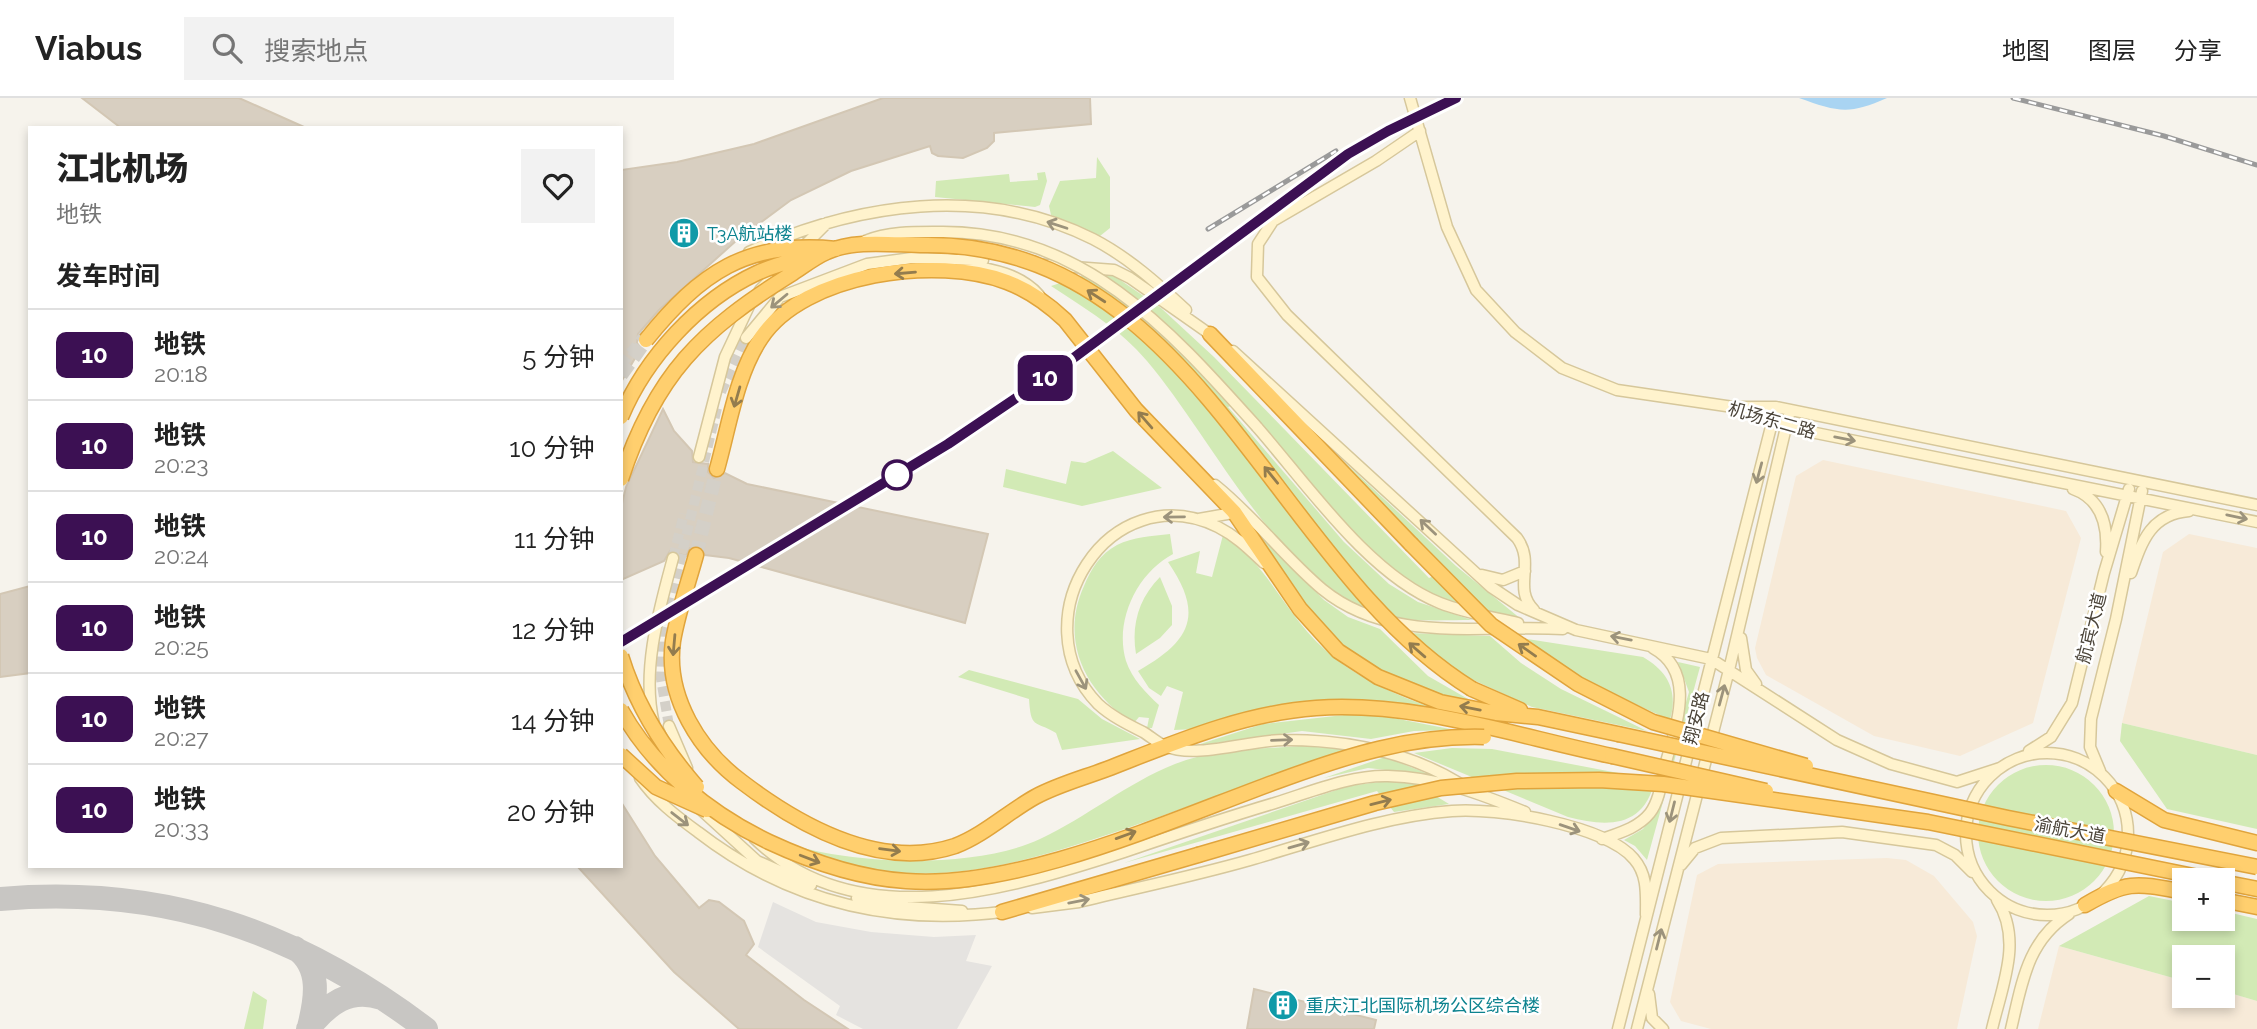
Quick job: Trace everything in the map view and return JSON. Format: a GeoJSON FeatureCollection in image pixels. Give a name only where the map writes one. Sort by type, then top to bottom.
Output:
{"type":"FeatureCollection","features":[{"type":"Feature","properties":{"kind":"highway"},"geometry":{"type":"LineString","coordinates":[[623,414],[645,375],[670,341],[699,312],[757,273],[855,245],[940,244],[1009,256],[1040,265],[1110,305],[1184,372],[1395,631],[1446,673],[1472,690],[1538,717]]}},
{"type":"Feature","properties":{"kind":"highway"},"geometry":{"type":"LineString","coordinates":[[646,340],[701,280],[727,265],[756,253],[792,246],[833,250]]}},
{"type":"Feature","properties":{"kind":"highway"},"geometry":{"type":"LineString","coordinates":[[623,473],[639,427],[666,381],[698,343],[736,309],[833,250]]}},
{"type":"Feature","properties":{"kind":"highway"},"geometry":{"type":"LineString","coordinates":[[717,469],[744,372],[761,337],[793,305],[817,292],[867,276],[927,271],[969,273],[1007,282],[1053,309],[1170,449],[1241,512],[1273,572],[1327,639],[1378,677],[1440,702],[1496,713],[1538,717],[1885,789]]}},
{"type":"Feature","properties":{"kind":"highway"},"geometry":{"type":"LineString","coordinates":[[1210,334],[1491,625],[1609,702],[1653,722],[1885,789]]}},
{"type":"Feature","properties":{"kind":"highway"},"geometry":{"type":"LineString","coordinates":[[696,555],[673,643],[675,685],[684,712],[700,740],[722,767],[788,815],[849,842],[890,851],[933,852],[957,845],[980,833],[1037,796],[1165,746],[1265,716],[1315,708],[1373,708],[1417,713],[1843,808]]}},
{"type":"Feature","properties":{"kind":"highway"},"geometry":{"type":"LineString","coordinates":[[623,661],[650,722],[674,760],[724,815]]}},
{"type":"Feature","properties":{"kind":"highway"},"geometry":{"type":"LineString","coordinates":[[623,713],[653,758],[748,831],[821,863],[879,878],[919,882],[1017,870],[1088,849],[1346,756],[1419,740],[1484,737],[1529,739]]}},
{"type":"Feature","properties":{"kind":"highway"},"geometry":{"type":"LineString","coordinates":[[623,757],[656,787],[724,815]]}},
{"type":"Feature","properties":{"kind":"highway"},"geometry":{"type":"LineString","coordinates":[[1002,912],[1375,803],[1441,788],[1517,781],[1600,780],[1663,784],[1843,808]]}},
{"type":"Feature","properties":{"kind":"highway","name":"渝航大道"},"geometry":{"type":"LineString","coordinates":[[1885,789],[2008,818],[2257,867]]}},
{"type":"Feature","properties":{"kind":"highway"},"geometry":{"type":"LineString","coordinates":[[2116,791],[2164,820],[2257,843]]}},
{"type":"Feature","properties":{"kind":"highway","name":"渝航大道"},"geometry":{"type":"LineString","coordinates":[[1843,808],[1928,822],[2172,872]]}},
{"type":"Feature","properties":{"kind":"highway"},"geometry":{"type":"LineString","coordinates":[[2080,908],[2124,885],[2148,885],[2172,890]]}},
{"type":"Feature","properties":{"kind":"highway"},"geometry":{"type":"LineString","coordinates":[[2235,885],[2257,889]]}},
{"type":"Feature","properties":{"kind":"highway"},"geometry":{"type":"LineString","coordinates":[[2235,903],[2257,907]]}},
{"type":"Feature","properties":{"kind":"main road","name":"机场东二路"},"geometry":{"type":"LineString","coordinates":[[1410,98],[1447,227],[1476,290],[1515,332],[1562,368],[1617,390],[1733,407],[1776,407],[2257,505]]}},
{"type":"Feature","properties":{"kind":"main road"},"geometry":{"type":"LineString","coordinates":[[1420,131],[1376,161],[1273,221],[1258,244],[1257,278],[1287,315],[1507,527],[1526,551],[1526,599],[1541,617]]}},
{"type":"Feature","properties":{"kind":"main road"},"geometry":{"type":"LineString","coordinates":[[673,302],[722,264],[771,242],[876,210],[922,205],[999,210],[1052,223],[1096,240],[1125,259],[1171,296],[1210,334]]}},
{"type":"Feature","properties":{"kind":"main road"},"geometry":{"type":"LineString","coordinates":[[699,457],[712,396],[744,314],[763,287],[827,223]]}},
{"type":"Feature","properties":{"kind":"main road"},"geometry":{"type":"LineString","coordinates":[[855,245],[887,234],[958,232],[1012,241],[1073,263],[1112,285],[1151,316],[1192,355],[1358,543],[1394,577],[1438,602],[1534,627]]}},
{"type":"Feature","properties":{"kind":"main road"},"geometry":{"type":"LineString","coordinates":[[912,258],[1009,275],[1027,282],[1053,309]]}},
{"type":"Feature","properties":{"kind":"main road"},"geometry":{"type":"LineString","coordinates":[[746,338],[780,297],[867,264],[912,258],[954,258],[1114,270],[1130,278],[1210,334],[1281,392],[1502,594],[1541,617],[1576,629]]}},
{"type":"Feature","properties":{"kind":"main road","name":"机场东二路"},"geometry":{"type":"LineString","coordinates":[[1733,407],[1772,424],[2257,522]]}},
{"type":"Feature","properties":{"kind":"main road","name":"翔安路"},"geometry":{"type":"LineString","coordinates":[[1619,1027],[1776,407]]}},
{"type":"Feature","properties":{"kind":"main road","name":"翔安路"},"geometry":{"type":"LineString","coordinates":[[1636,1029],[1729,670],[1790,410]]}},
{"type":"Feature","properties":{"kind":"main road"},"geometry":{"type":"LineString","coordinates":[[2037,477],[2078,491],[2095,502],[2106,533],[2104,573]]}},
{"type":"Feature","properties":{"kind":"main road","name":"航宾大道"},"geometry":{"type":"LineString","coordinates":[[2019,757],[2051,737],[2067,715],[2132,479]]}},
{"type":"Feature","properties":{"kind":"main road","name":"航宾大道"},"geometry":{"type":"LineString","coordinates":[[2102,774],[2093,758],[2090,734],[2145,482]]}},
{"type":"Feature","properties":{"kind":"main road"},"geometry":{"type":"LineString","coordinates":[[2116,619],[2147,532],[2171,514],[2201,510]]}},
{"type":"Feature","properties":{"kind":"main road"},"geometry":{"type":"LineString","coordinates":[[1646,915],[1646,891],[1641,870],[1626,851],[1602,839],[1537,817],[1466,788],[1440,772],[1399,755],[1349,744],[1283,740],[1198,750],[1165,746],[1122,722],[1100,705],[1084,687],[1068,645],[1068,615],[1075,584],[1087,562],[1106,540],[1119,531],[1146,520],[1172,516],[1198,519],[1241,512],[1322,589],[1370,618],[1415,627],[1576,629],[1711,659],[1856,750],[1932,778],[1968,781],[2019,757],[2041,753],[2063,754],[2084,761],[2102,774],[2116,791],[2127,824],[2124,859],[2110,884],[2046,931],[2037,942],[2025,971],[2011,1029]]}},
{"type":"Feature","properties":{"kind":"main road"},"geometry":{"type":"LineString","coordinates":[[1198,519],[1235,537],[1273,572]]}},
{"type":"Feature","properties":{"kind":"main road"},"geometry":{"type":"LineString","coordinates":[[673,558],[656,631],[651,681],[652,714],[661,753],[674,780],[757,861],[805,882],[869,901],[986,914]]}},
{"type":"Feature","properties":{"kind":"main road"},"geometry":{"type":"LineString","coordinates":[[1479,575],[1503,580],[1525,571]]}},
{"type":"Feature","properties":{"kind":"main road"},"geometry":{"type":"LineString","coordinates":[[1742,616],[1741,651],[1746,670],[1768,696]]}},
{"type":"Feature","properties":{"kind":"main road"},"geometry":{"type":"LineString","coordinates":[[1602,839],[1641,822],[1654,807],[1681,703],[1678,680],[1667,660],[1661,652],[1644,642]]}},
{"type":"Feature","properties":{"kind":"main road"},"geometry":{"type":"LineString","coordinates":[[669,726],[682,760],[700,791],[757,861]]}},
{"type":"Feature","properties":{"kind":"main road"},"geometry":{"type":"LineString","coordinates":[[623,752],[647,789],[662,805],[717,847],[770,878],[811,896],[907,917],[986,914],[1079,902],[1422,815],[1454,810],[1537,817]]}},
{"type":"Feature","properties":{"kind":"main road"},"geometry":{"type":"LineString","coordinates":[[1992,1029],[2011,939],[2008,919],[1970,860],[1967,820],[1978,792],[2000,768]]}},
{"type":"Feature","properties":{"kind":"main road"},"geometry":{"type":"LineString","coordinates":[[748,831],[771,855],[815,879],[866,894],[896,897],[979,893],[1096,861],[1359,779],[1387,776],[1466,788]]}},
{"type":"Feature","properties":{"kind":"main road"},"geometry":{"type":"LineString","coordinates":[[1674,877],[1687,855],[1712,841],[1842,832],[1936,845],[1962,861],[1990,891],[2010,906],[2031,913],[2053,915],[2080,908]]}},
{"type":"Feature","properties":{"kind":"main road"},"geometry":{"type":"LineString","coordinates":[[1649,978],[1650,1013],[1662,1029]]}},
{"type":"Feature","properties":{"kind":"main road"},"geometry":{"type":"LineString","coordinates":[[1619,1027],[1636,1029]]}},
{"type":"Feature","properties":{"kind":"shaded area"},"geometry":{"type":"Polygon","coordinates":[[[1823,460],[2066,511],[2081,538],[2033,723],[1960,756],[1874,736],[1766,675],[1755,648],[1796,476],[1823,460]]]}},
{"type":"Feature","properties":{"kind":"shaded area"},"geometry":{"type":"Polygon","coordinates":[[[2189,534],[2257,548],[2257,755],[2122,723],[2163,552],[2189,534]]]}},
{"type":"Feature","properties":{"kind":"shaded area"},"geometry":{"type":"Polygon","coordinates":[[[1887,858],[1906,860],[1934,876],[1973,922],[1977,936],[1957,1029],[1711,1029],[1681,1021],[1670,1002],[1697,875],[1718,864],[1887,858]]]}},
{"type":"Feature","properties":{"kind":"shaded area"},"geometry":{"type":"Polygon","coordinates":[[[773,902],[816,922],[871,932],[934,937],[976,935],[966,961],[992,966],[957,1029],[863,1029],[836,1015],[840,1006],[758,947],[773,902]]]}},
{"type":"Feature","properties":{"kind":"shaded area"},"geometry":{"type":"Polygon","coordinates":[[[2059,946],[2172,978],[2172,1008],[2235,1008],[2235,995],[2257,1001],[2257,1029],[2038,1029],[2059,946]]]}},
{"type":"Feature","properties":{"kind":"green space"},"geometry":{"type":"Polygon","coordinates":[[[1097,157],[1110,177],[1110,228],[1100,236],[1051,215],[1049,206],[1060,181],[1096,178],[1097,157]]]}},
{"type":"Feature","properties":{"kind":"green space"},"geometry":{"type":"Polygon","coordinates":[[[1045,172],[1047,181],[1040,205],[1035,207],[935,197],[936,181],[1009,174],[1010,182],[1038,180],[1037,173],[1045,172]]]}},
{"type":"Feature","properties":{"kind":"green space"},"geometry":{"type":"Polygon","coordinates":[[[1094,272],[1110,273],[1161,308],[1214,357],[1429,578],[1446,571],[1295,416],[1456,566],[1521,619],[1454,604],[1432,596],[1406,581],[1355,536],[1305,481],[1240,402],[1228,407],[1344,542],[1389,584],[1418,602],[1472,620],[1388,617],[1362,608],[1329,588],[1270,530],[1171,392],[1137,350],[1102,320],[1051,286],[1094,272]]]}},
{"type":"Feature","properties":{"kind":"green space"},"geometry":{"type":"Polygon","coordinates":[[[1113,451],[1162,488],[1082,506],[1003,487],[1006,469],[1066,484],[1071,461],[1085,463],[1113,451]]]}},
{"type":"Feature","properties":{"kind":"green space"},"geometry":{"type":"Polygon","coordinates":[[[1170,534],[1173,554],[1160,562],[1139,586],[1126,615],[1123,630],[1123,646],[1129,668],[1140,685],[1159,705],[1152,728],[1147,728],[1149,718],[1139,717],[1134,723],[1102,697],[1090,681],[1076,646],[1077,606],[1093,568],[1106,553],[1129,540],[1170,534]]]}},
{"type":"Feature","properties":{"kind":"green space"},"geometry":{"type":"Polygon","coordinates":[[[1223,535],[1256,564],[1300,623],[1334,658],[1396,694],[1464,718],[1379,703],[1174,730],[1183,692],[1167,686],[1161,696],[1149,688],[1138,671],[1170,649],[1186,626],[1186,598],[1168,562],[1200,551],[1196,573],[1212,577],[1223,535]]]}},
{"type":"Feature","properties":{"kind":"green space"},"geometry":{"type":"Polygon","coordinates":[[[1260,536],[1324,600],[1348,617],[1380,629],[1428,676],[1475,703],[1437,696],[1404,684],[1374,668],[1347,648],[1300,598],[1260,536]]]}},
{"type":"Feature","properties":{"kind":"green space"},"geometry":{"type":"Polygon","coordinates":[[[1160,577],[1172,606],[1172,625],[1160,638],[1136,654],[1138,613],[1147,594],[1160,577]]]}},
{"type":"Feature","properties":{"kind":"green space"},"geometry":{"type":"Polygon","coordinates":[[[1409,633],[1490,636],[1521,663],[1561,689],[1647,731],[1532,707],[1456,672],[1409,633]]]}},
{"type":"Feature","properties":{"kind":"green space"},"geometry":{"type":"Polygon","coordinates":[[[1521,638],[1643,657],[1659,669],[1669,684],[1673,700],[1670,720],[1574,676],[1521,638]]]}},
{"type":"Feature","properties":{"kind":"green space"},"geometry":{"type":"Polygon","coordinates":[[[1678,662],[1700,667],[1647,860],[1635,846],[1624,840],[1643,829],[1654,814],[1689,692],[1678,662]]]}},
{"type":"Feature","properties":{"kind":"green space"},"geometry":{"type":"Polygon","coordinates":[[[969,670],[1078,699],[1102,719],[1140,739],[1062,750],[1056,733],[1033,720],[1029,699],[958,677],[969,670]]]}},
{"type":"Feature","properties":{"kind":"green space"},"geometry":{"type":"Polygon","coordinates":[[[1353,714],[1378,715],[1455,730],[1414,731],[1371,739],[1302,731],[1194,746],[1263,724],[1353,714]]]}},
{"type":"Feature","properties":{"kind":"green space"},"geometry":{"type":"Polygon","coordinates":[[[2122,723],[2257,755],[2257,829],[2167,809],[2120,741],[2122,723]]]}},
{"type":"Feature","properties":{"kind":"green space"},"geometry":{"type":"Polygon","coordinates":[[[1301,746],[1347,749],[1067,848],[979,869],[934,873],[890,872],[845,864],[800,847],[826,853],[888,860],[921,861],[986,855],[1040,839],[1140,781],[1175,764],[1205,755],[1301,746]]]}},
{"type":"Feature","properties":{"kind":"green space"},"geometry":{"type":"Polygon","coordinates":[[[1452,748],[1492,749],[1655,780],[1650,796],[1633,816],[1609,823],[1582,820],[1568,817],[1414,753],[1452,748]]]}},
{"type":"Feature","properties":{"kind":"green space"},"geometry":{"type":"Polygon","coordinates":[[[1385,757],[1431,775],[1368,768],[1324,778],[1385,757]]]}},
{"type":"Feature","properties":{"kind":"green space"},"geometry":{"type":"Polygon","coordinates":[[[2046,765],[2072,770],[2094,785],[2109,807],[2114,833],[2109,859],[2094,881],[2072,896],[2046,901],[2020,896],[1998,881],[1983,859],[1978,833],[1983,807],[1998,785],[2020,770],[2046,765]]]}},
{"type":"Feature","properties":{"kind":"green space"},"geometry":{"type":"Polygon","coordinates":[[[1387,781],[1416,784],[1449,804],[1394,812],[1377,791],[1124,863],[1348,786],[1387,781]]]}},
{"type":"Feature","properties":{"kind":"green space"},"geometry":{"type":"Polygon","coordinates":[[[2149,896],[2172,901],[2172,931],[2235,931],[2235,914],[2257,919],[2257,1001],[2235,995],[2235,945],[2172,945],[2172,978],[2059,946],[2149,896]]]}},
{"type":"Feature","properties":{"kind":"green space"},"geometry":{"type":"Polygon","coordinates":[[[253,991],[267,1000],[263,1029],[244,1029],[253,991]]]}},
{"type":"Feature","properties":{"kind":"water"},"geometry":{"type":"Polygon","coordinates":[[[1799,98],[1887,98],[1863,107],[1843,110],[1799,98]]]}},
{"type":"Feature","properties":{"kind":"building"},"geometry":{"type":"Polygon","coordinates":[[[82,98],[239,98],[302,126],[118,126],[82,98]]]}},
{"type":"Feature","properties":{"kind":"building","name":"T3A航站楼"},"geometry":{"type":"Polygon","coordinates":[[[883,98],[1090,98],[1091,124],[994,133],[994,141],[987,148],[963,158],[938,156],[932,153],[930,146],[851,171],[791,200],[737,240],[659,310],[638,334],[637,343],[641,348],[623,379],[623,170],[677,162],[754,144],[883,98]]]}},
{"type":"Feature","properties":{"kind":"building"},"geometry":{"type":"Polygon","coordinates":[[[663,409],[674,431],[692,451],[693,462],[708,464],[708,472],[714,478],[725,473],[747,484],[988,534],[965,623],[729,558],[705,555],[698,546],[690,548],[686,556],[670,551],[664,561],[623,579],[623,500],[626,487],[663,409]]]}},
{"type":"Feature","properties":{"kind":"building"},"geometry":{"type":"Polygon","coordinates":[[[28,587],[28,673],[0,677],[0,594],[28,587]]]}},
{"type":"Feature","properties":{"kind":"building"},"geometry":{"type":"Polygon","coordinates":[[[623,805],[655,856],[699,908],[709,900],[719,902],[744,921],[754,944],[746,955],[804,1000],[848,1029],[739,1029],[674,972],[579,868],[623,868],[623,805]]]}},
{"type":"Feature","properties":{"kind":"building","name":"重庆江北国际机场公区综合楼"},"geometry":{"type":"Polygon","coordinates":[[[1254,989],[1376,1020],[1374,1029],[1247,1029],[1254,989]]]}},
{"type":"Feature","properties":{"kind":"taxiway"},"geometry":{"type":"LineString","coordinates":[[0,899],[60,897],[118,900],[173,908],[226,922],[278,941],[328,965],[426,1029]]}},
{"type":"Feature","properties":{"kind":"taxiway"},"geometry":{"type":"LineString","coordinates":[[295,948],[310,964],[315,984],[309,1027]]}},
{"type":"Feature","properties":{"kind":"taxiway"},"geometry":{"type":"LineString","coordinates":[[308,1029],[323,1012],[349,996],[370,995],[382,998]]}},
{"type":"Feature","properties":{"kind":"tunnel"},"geometry":{"type":"LineString","coordinates":[[623,362],[648,330]]}},
{"type":"Feature","properties":{"kind":"tunnel"},"geometry":{"type":"LineString","coordinates":[[721,392],[746,338]]}},
{"type":"Feature","properties":{"kind":"tunnel"},"geometry":{"type":"LineString","coordinates":[[623,372],[646,340]]}},
{"type":"Feature","properties":{"kind":"tunnel"},"geometry":{"type":"LineString","coordinates":[[669,726],[661,679],[662,636],[717,408]]}},
{"type":"Feature","properties":{"kind":"tunnel"},"geometry":{"type":"LineString","coordinates":[[696,555],[717,469]]}},
{"type":"Feature","properties":{"kind":"tunnel"},"geometry":{"type":"LineString","coordinates":[[673,558],[684,514]]}},
{"type":"Feature","properties":{"kind":"railway"},"geometry":{"type":"LineString","coordinates":[[1220,248],[1363,147],[1456,98]]}},
{"type":"Feature","properties":{"kind":"railway"},"geometry":{"type":"LineString","coordinates":[[2013,98],[2164,136],[2257,165]]}},
{"type":"Feature","properties":{"kind":"railway"},"geometry":{"type":"LineString","coordinates":[[1208,229],[1336,151]]}},
{"type":"Feature","properties":{"kind":"metro line","name":"10"},"geometry":{"type":"LineString","coordinates":[[623,641],[948,444],[1056,371],[1348,154],[1428,110],[1456,98]]}},
{"type":"Feature","properties":{"kind":"place","name":"T3A航站楼"},"geometry":{"type":"Point","coordinates":[684,233]}},
{"type":"Feature","properties":{"kind":"place","name":"重庆江北国际机场公区综合楼"},"geometry":{"type":"Point","coordinates":[1283,1005]}}]}
